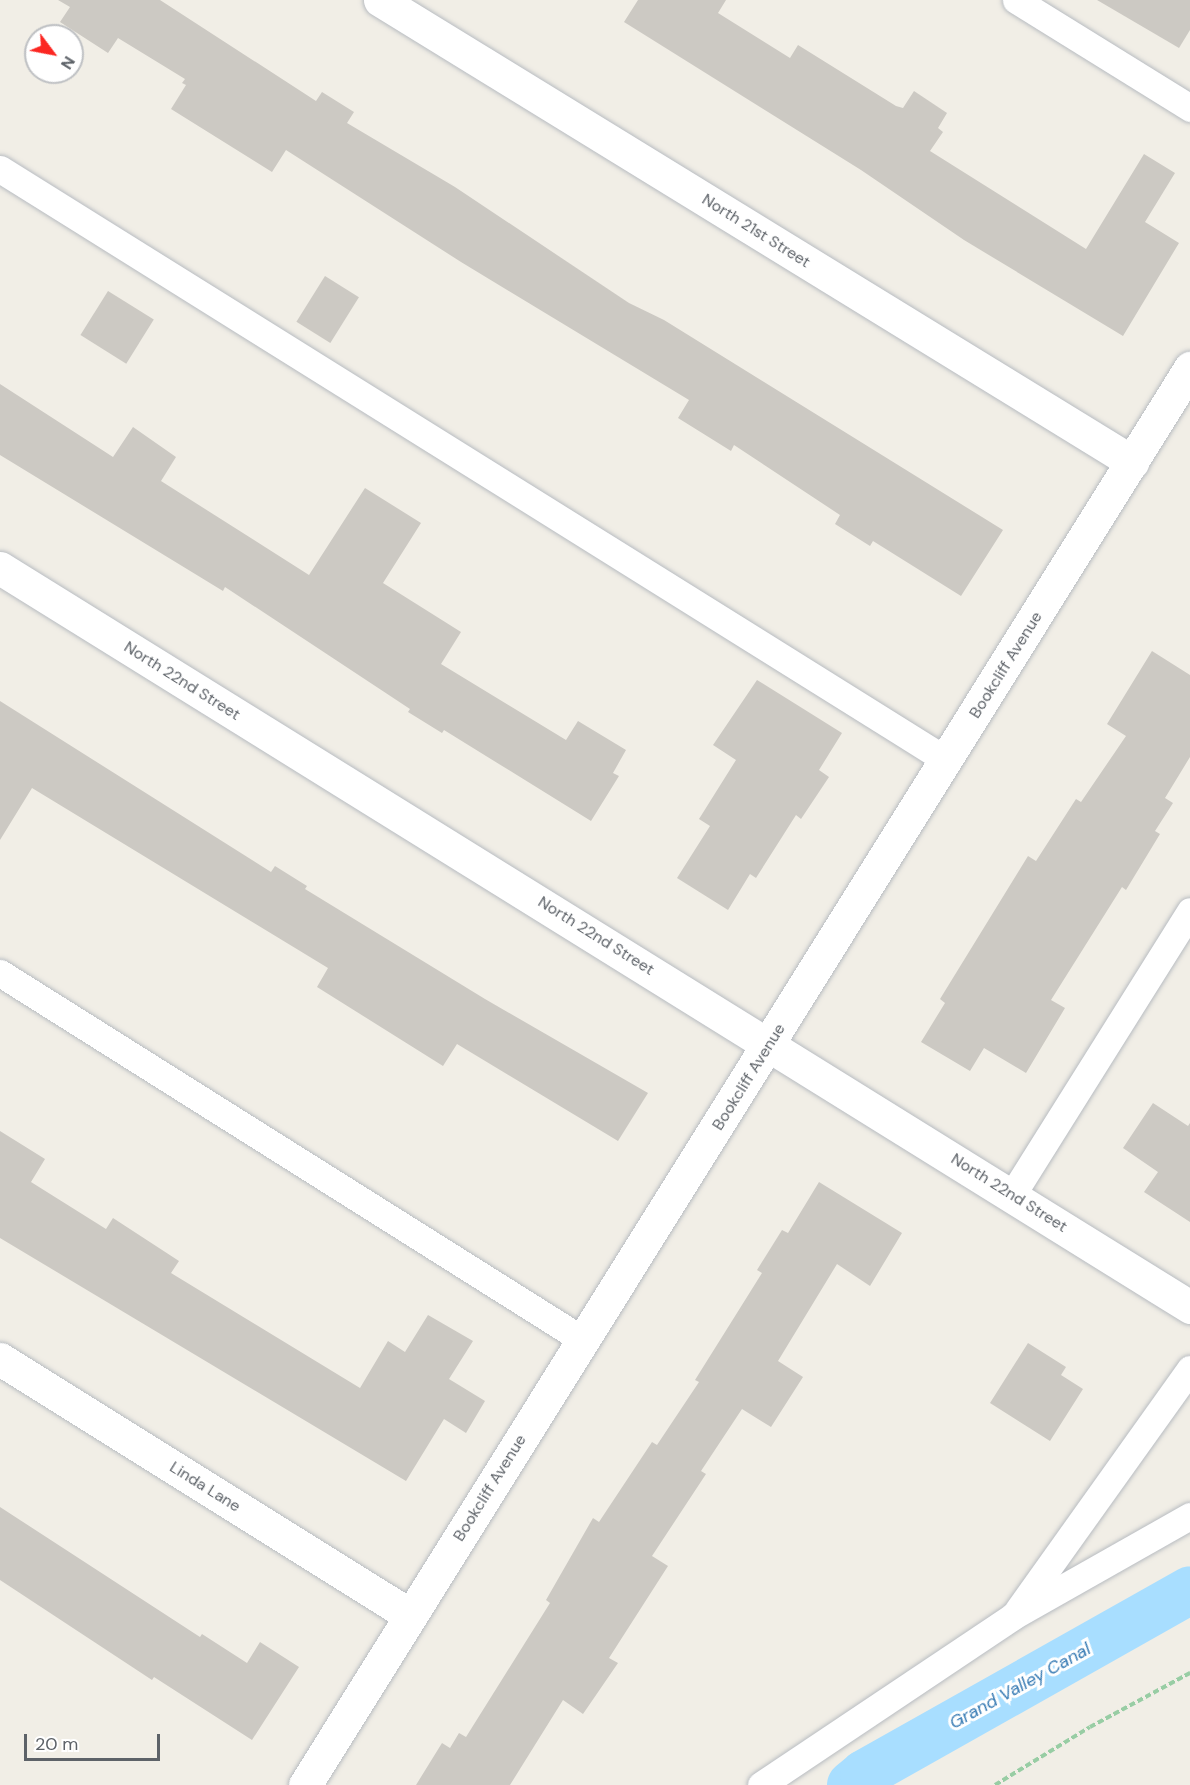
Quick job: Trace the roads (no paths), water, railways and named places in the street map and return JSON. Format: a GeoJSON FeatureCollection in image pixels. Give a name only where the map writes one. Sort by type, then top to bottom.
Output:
{"type":"FeatureCollection","features":[{"type":"Feature","properties":{"kind":"street","name":"North 21st Street"},"geometry":{"type":"LineString","coordinates":[[380,0],[1132,462]]}},
{"type":"Feature","properties":{"kind":"street","name":"Bookcliff Avenue"},"geometry":{"type":"LineString","coordinates":[[305,1785],[409,1615],[770,1044],[1190,368]]}},
{"type":"Feature","properties":{"kind":"street","name":"North 22nd Street"},"geometry":{"type":"LineString","coordinates":[[0,568],[1190,1306]]}},
{"type":"Feature","properties":{"kind":"street","name":"Linda Lane"},"geometry":{"type":"LineString","coordinates":[[0,1359],[409,1615]]}},
{"type":"Feature","properties":{"kind":"lane"},"geometry":{"type":"LineString","coordinates":[[1016,0],[1190,108]]}},
{"type":"Feature","properties":{"kind":"lane"},"geometry":{"type":"LineString","coordinates":[[0,169],[946,760]]}},
{"type":"Feature","properties":{"kind":"lane"},"geometry":{"type":"LineString","coordinates":[[1012,1195],[1190,911]]}},
{"type":"Feature","properties":{"kind":"lane"},"geometry":{"type":"LineString","coordinates":[[0,973],[583,1340]]}},
{"type":"Feature","properties":{"kind":"lane"},"geometry":{"type":"LineString","coordinates":[[1013,1616],[1190,1370]]}},
{"type":"Feature","properties":{"kind":"lane"},"geometry":{"type":"LineString","coordinates":[[761,1785],[1013,1616],[1190,1516]]}},
{"type":"Feature","properties":{"kind":"waterway","name":"Grand Valley Canal"},"geometry":{"type":"LineString","coordinates":[[851,1785],[864,1774],[1190,1590]]}}]}
